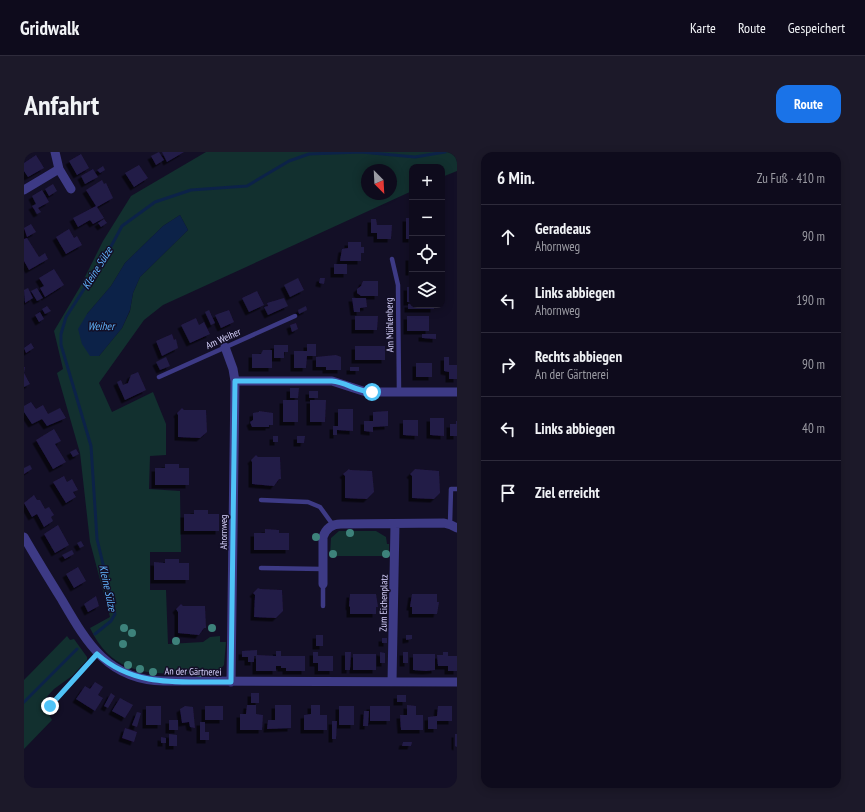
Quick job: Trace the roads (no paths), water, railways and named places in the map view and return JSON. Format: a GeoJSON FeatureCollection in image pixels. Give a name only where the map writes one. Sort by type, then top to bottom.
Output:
{"type":"FeatureCollection","features":[{"type":"Feature","properties":{"kind":"street"},"geometry":{"type":"LineString","coordinates":[[55,152],[59,169],[71,189]]}},
{"type":"Feature","properties":{"kind":"street"},"geometry":{"type":"LineString","coordinates":[[24,190],[59,169]]}},
{"type":"Feature","properties":{"kind":"street","name":"Ahornweg"},"geometry":{"type":"LineString","coordinates":[[225,347],[235,381],[231,682]]}},
{"type":"Feature","properties":{"kind":"street"},"geometry":{"type":"LineString","coordinates":[[235,381],[332,381],[366,392],[457,392]]}},
{"type":"Feature","properties":{"kind":"street"},"geometry":{"type":"LineString","coordinates":[[323,584],[323,537],[326,530],[332,525],[395,524],[454,526]]}},
{"type":"Feature","properties":{"kind":"street","name":"Zum Eichenplatz"},"geometry":{"type":"LineString","coordinates":[[392,682],[395,524]]}},
{"type":"Feature","properties":{"kind":"street","name":"An der Gärtnerei"},"geometry":{"type":"LineString","coordinates":[[24,537],[77,625],[97,654],[117,668],[143,679],[156,681],[231,682],[457,682]]}},
{"type":"Feature","properties":{"kind":"lane","name":"Am Mühlenberg"},"geometry":{"type":"LineString","coordinates":[[392,258],[398,285],[399,392]]}},
{"type":"Feature","properties":{"kind":"lane","name":"Am Weiher"},"geometry":{"type":"LineString","coordinates":[[159,377],[295,316]]}},
{"type":"Feature","properties":{"kind":"lane"},"geometry":{"type":"LineString","coordinates":[[454,526],[451,489],[457,489]]}},
{"type":"Feature","properties":{"kind":"lane"},"geometry":{"type":"LineString","coordinates":[[260,500],[308,502],[320,507],[332,525]]}},
{"type":"Feature","properties":{"kind":"lane"},"geometry":{"type":"LineString","coordinates":[[261,568],[323,569]]}},
{"type":"Feature","properties":{"kind":"lane"},"geometry":{"type":"LineString","coordinates":[[323,584],[323,606]]}},
{"type":"Feature","properties":{"kind":"lane"},"geometry":{"type":"LineString","coordinates":[[50,706],[97,654]]}},
{"type":"Feature","properties":{"kind":"water","name":"Weiher"},"geometry":{"type":"Polygon","coordinates":[[[180,215],[188,230],[140,277],[133,293],[130,310],[122,328],[99,356],[90,356],[82,344],[78,329],[87,314],[111,286],[125,263],[163,226],[180,215]]]}},
{"type":"Feature","properties":{"kind":"waterway","name":"Kleine Sülze"},"geometry":{"type":"LineString","coordinates":[[95,634],[111,621],[115,614],[97,539],[91,446],[61,345],[61,334],[66,317],[108,252],[122,226],[155,202],[191,190],[247,186],[289,161],[309,154],[361,152],[415,157],[445,152]]}},
{"type":"Feature","properties":{"kind":"waterway","name":"Kleine Sülze"},"geometry":{"type":"LineString","coordinates":[[24,702],[77,649]]}}]}
